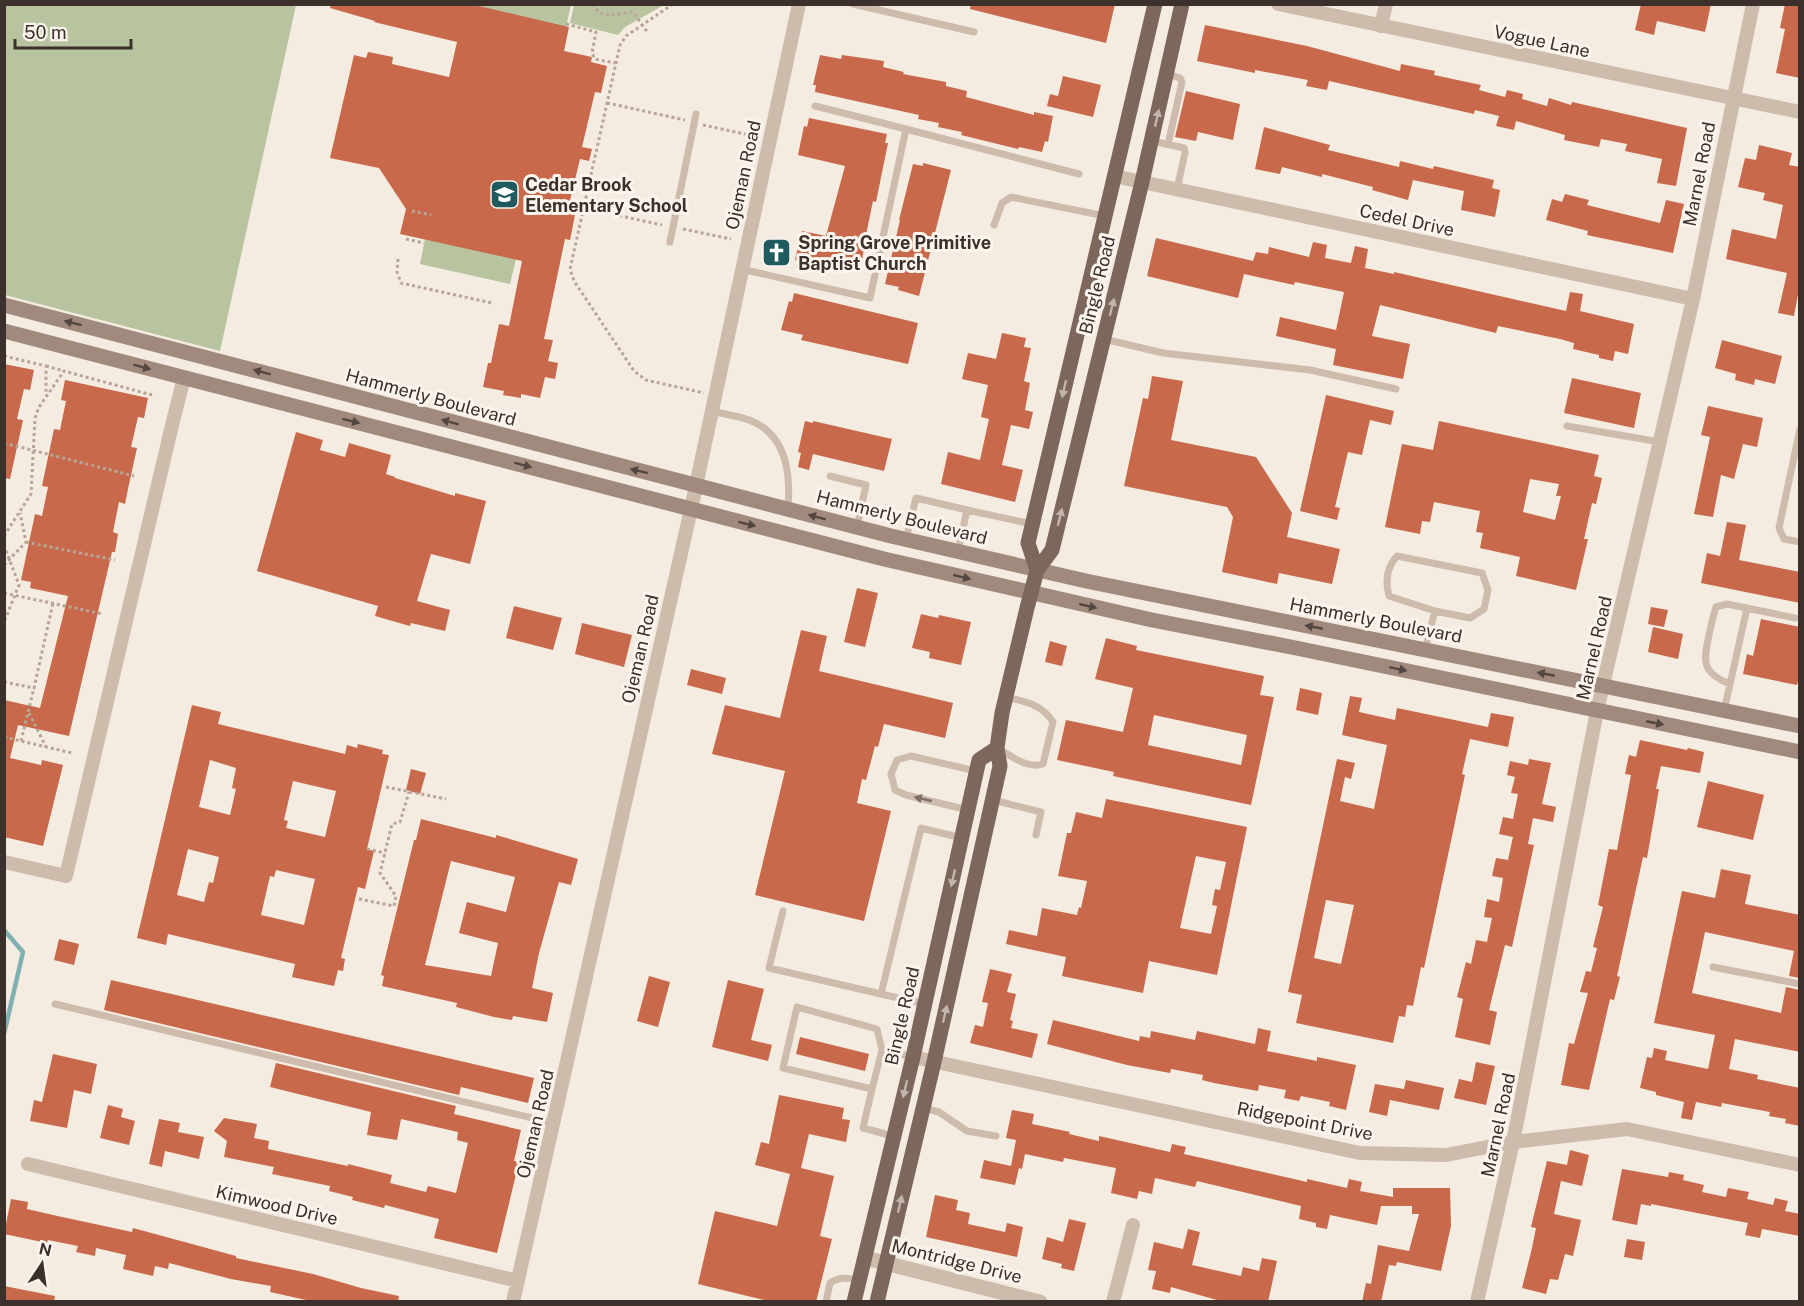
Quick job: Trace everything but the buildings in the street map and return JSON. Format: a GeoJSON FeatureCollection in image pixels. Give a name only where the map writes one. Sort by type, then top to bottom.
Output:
{"type":"FeatureCollection","features":[{"type":"Feature","properties":{"kind":"main road","name":"Bingle Road"},"geometry":{"type":"LineString","coordinates":[[1037,570],[1028,543],[1155,4]]}},
{"type":"Feature","properties":{"kind":"main road","name":"Bingle Road"},"geometry":{"type":"LineString","coordinates":[[877,1302],[993,800],[1000,766],[997,748],[1006,697],[1030,592],[1037,570],[1052,549],[1152,141],[1182,4]]}},
{"type":"Feature","properties":{"kind":"main road","name":"Hammerly Boulevard"},"geometry":{"type":"LineString","coordinates":[[4,305],[906,540],[1037,570],[1800,726]]}},
{"type":"Feature","properties":{"kind":"main road"},"geometry":{"type":"LineString","coordinates":[[93,354],[100,329]]}},
{"type":"Feature","properties":{"kind":"main road"},"geometry":{"type":"LineString","coordinates":[[4,331],[884,559],[1152,620],[1800,752]]}},
{"type":"Feature","properties":{"kind":"main road"},"geometry":{"type":"LineString","coordinates":[[1072,354],[1098,360]]}},
{"type":"Feature","properties":{"kind":"main road"},"geometry":{"type":"LineString","coordinates":[[385,429],[390,406]]}},
{"type":"Feature","properties":{"kind":"main road"},"geometry":{"type":"LineString","coordinates":[[1341,657],[1345,633]]}},
{"type":"Feature","properties":{"kind":"main road","name":"Bingle Road"},"geometry":{"type":"LineString","coordinates":[[854,1302],[913,1057],[979,760],[997,748]]}},
{"type":"Feature","properties":{"kind":"main road"},"geometry":{"type":"LineString","coordinates":[[964,832],[986,831]]}},
{"type":"Feature","properties":{"kind":"street","name":"Ojeman Road"},"geometry":{"type":"LineString","coordinates":[[513,1302],[691,509],[799,4]]}},
{"type":"Feature","properties":{"kind":"street","name":"Vogue Lane"},"geometry":{"type":"LineString","coordinates":[[1278,4],[1800,112]]}},
{"type":"Feature","properties":{"kind":"street"},"geometry":{"type":"LineString","coordinates":[[1381,26],[1386,4]]}},
{"type":"Feature","properties":{"kind":"street","name":"Marnel Road"},"geometry":{"type":"LineString","coordinates":[[1478,1302],[1513,1142],[1597,711],[1693,299],[1753,4]]}},
{"type":"Feature","properties":{"kind":"street","name":"Cedel Drive"},"geometry":{"type":"LineString","coordinates":[[1114,176],[1693,299]]}},
{"type":"Feature","properties":{"kind":"street"},"geometry":{"type":"LineString","coordinates":[[4,862],[66,876],[184,378]]}},
{"type":"Feature","properties":{"kind":"street","name":"Ridgepoint Drive"},"geometry":{"type":"LineString","coordinates":[[913,1057],[1360,1153],[1446,1155],[1513,1142],[1627,1129],[1800,1165]]}},
{"type":"Feature","properties":{"kind":"street","name":"Kimwood Drive"},"geometry":{"type":"LineString","coordinates":[[28,1164],[518,1281]]}},
{"type":"Feature","properties":{"kind":"street"},"geometry":{"type":"LineString","coordinates":[[1113,1302],[1133,1225]]}},
{"type":"Feature","properties":{"kind":"street","name":"Montridge Drive"},"geometry":{"type":"LineString","coordinates":[[865,1258],[1040,1302]]}},
{"type":"Feature","properties":{"kind":"lane"},"geometry":{"type":"LineString","coordinates":[[853,4],[974,32]]}},
{"type":"Feature","properties":{"kind":"lane"},"geometry":{"type":"LineString","coordinates":[[1167,74],[1180,78],[1182,82],[1168,144]]}},
{"type":"Feature","properties":{"kind":"lane"},"geometry":{"type":"LineString","coordinates":[[815,106],[1079,174]]}},
{"type":"Feature","properties":{"kind":"lane"},"geometry":{"type":"LineString","coordinates":[[670,242],[696,114]]}},
{"type":"Feature","properties":{"kind":"lane"},"geometry":{"type":"LineString","coordinates":[[741,269],[870,298],[906,129]]}},
{"type":"Feature","properties":{"kind":"lane"},"geometry":{"type":"LineString","coordinates":[[1152,141],[1184,148],[1178,189]]}},
{"type":"Feature","properties":{"kind":"lane"},"geometry":{"type":"LineString","coordinates":[[994,225],[1002,202],[1011,197],[1105,216]]}},
{"type":"Feature","properties":{"kind":"lane"},"geometry":{"type":"LineString","coordinates":[[1104,339],[1163,353],[1310,370],[1396,389]]}},
{"type":"Feature","properties":{"kind":"lane"},"geometry":{"type":"LineString","coordinates":[[711,411],[749,420],[765,428],[778,446],[787,465],[790,484],[788,509]]}},
{"type":"Feature","properties":{"kind":"lane"},"geometry":{"type":"LineString","coordinates":[[1567,426],[1660,442]]}},
{"type":"Feature","properties":{"kind":"lane"},"geometry":{"type":"LineString","coordinates":[[1800,429],[1779,528],[1784,539],[1800,542]]}},
{"type":"Feature","properties":{"kind":"lane"},"geometry":{"type":"LineString","coordinates":[[831,476],[866,486],[857,527]]}},
{"type":"Feature","properties":{"kind":"lane"},"geometry":{"type":"LineString","coordinates":[[906,540],[916,498],[1033,524]]}},
{"type":"Feature","properties":{"kind":"lane"},"geometry":{"type":"LineString","coordinates":[[958,552],[967,510]]}},
{"type":"Feature","properties":{"kind":"lane"},"geometry":{"type":"LineString","coordinates":[[1398,556],[1482,573],[1488,590],[1484,609],[1470,618],[1435,611],[1389,596],[1386,583],[1390,564],[1398,556]]}},
{"type":"Feature","properties":{"kind":"lane"},"geometry":{"type":"LineString","coordinates":[[1730,684],[1711,674],[1705,662],[1705,652],[1716,608],[1727,604],[1796,618]]}},
{"type":"Feature","properties":{"kind":"lane"},"geometry":{"type":"LineString","coordinates":[[1724,711],[1747,608]]}},
{"type":"Feature","properties":{"kind":"lane"},"geometry":{"type":"LineString","coordinates":[[1425,650],[1435,611]]}},
{"type":"Feature","properties":{"kind":"lane"},"geometry":{"type":"LineString","coordinates":[[997,748],[1034,766],[1043,764],[1053,722],[1037,705],[1006,697]]}},
{"type":"Feature","properties":{"kind":"lane"},"geometry":{"type":"LineString","coordinates":[[968,810],[906,795],[895,790],[891,774],[897,760],[911,756],[977,771]]}},
{"type":"Feature","properties":{"kind":"lane"},"geometry":{"type":"LineString","coordinates":[[993,800],[1041,812],[1036,835]]}},
{"type":"Feature","properties":{"kind":"lane"},"geometry":{"type":"LineString","coordinates":[[881,994],[921,828],[964,832]]}},
{"type":"Feature","properties":{"kind":"lane"},"geometry":{"type":"LineString","coordinates":[[783,911],[769,968],[925,1004]]}},
{"type":"Feature","properties":{"kind":"lane"},"geometry":{"type":"LineString","coordinates":[[1713,967],[1800,984]]}},
{"type":"Feature","properties":{"kind":"lane"},"geometry":{"type":"LineString","coordinates":[[55,1004],[553,1123]]}},
{"type":"Feature","properties":{"kind":"lane"},"geometry":{"type":"LineString","coordinates":[[872,1089],[783,1068],[797,1007],[877,1029],[882,1050],[863,1128],[894,1136]]}},
{"type":"Feature","properties":{"kind":"lane"},"geometry":{"type":"LineString","coordinates":[[882,1050],[913,1057]]}},
{"type":"Feature","properties":{"kind":"lane"},"geometry":{"type":"LineString","coordinates":[[923,1108],[939,1112],[973,1134],[996,1136]]}},
{"type":"Feature","properties":{"kind":"lane"},"geometry":{"type":"LineString","coordinates":[[826,1302],[830,1283],[842,1278],[860,1280]]}},
{"type":"Feature","properties":{"kind":"path"},"geometry":{"type":"LineString","coordinates":[[470,4],[476,6]]}},
{"type":"Feature","properties":{"kind":"path"},"geometry":{"type":"LineString","coordinates":[[592,4],[598,13],[608,16],[633,12],[648,33]]}},
{"type":"Feature","properties":{"kind":"path"},"geometry":{"type":"LineString","coordinates":[[673,4],[626,36],[620,45],[570,269],[574,281],[634,371],[646,380],[714,396]]}},
{"type":"Feature","properties":{"kind":"path"},"geometry":{"type":"LineString","coordinates":[[566,24],[596,32],[592,53],[595,58],[615,63]]}},
{"type":"Feature","properties":{"kind":"path"},"geometry":{"type":"LineString","coordinates":[[606,103],[754,136]]}},
{"type":"Feature","properties":{"kind":"path"},"geometry":{"type":"LineString","coordinates":[[584,208],[732,240]]}},
{"type":"Feature","properties":{"kind":"path"},"geometry":{"type":"LineString","coordinates":[[412,211],[431,215]]}},
{"type":"Feature","properties":{"kind":"path"},"geometry":{"type":"LineString","coordinates":[[406,239],[424,243]]}},
{"type":"Feature","properties":{"kind":"path"},"geometry":{"type":"LineString","coordinates":[[398,259],[397,272],[401,283],[492,303]]}},
{"type":"Feature","properties":{"kind":"path"},"geometry":{"type":"LineString","coordinates":[[4,356],[152,395]]}},
{"type":"Feature","properties":{"kind":"path"},"geometry":{"type":"LineString","coordinates":[[46,366],[46,397]]}},
{"type":"Feature","properties":{"kind":"path"},"geometry":{"type":"LineString","coordinates":[[4,536],[32,494],[35,418],[64,371]]}},
{"type":"Feature","properties":{"kind":"path"},"geometry":{"type":"LineString","coordinates":[[4,443],[134,476]]}},
{"type":"Feature","properties":{"kind":"path"},"geometry":{"type":"LineString","coordinates":[[20,512],[26,542]]}},
{"type":"Feature","properties":{"kind":"path"},"geometry":{"type":"LineString","coordinates":[[4,565],[26,542]]}},
{"type":"Feature","properties":{"kind":"path"},"geometry":{"type":"LineString","coordinates":[[26,542],[115,560]]}},
{"type":"Feature","properties":{"kind":"path"},"geometry":{"type":"LineString","coordinates":[[4,545],[19,585],[4,622]]}},
{"type":"Feature","properties":{"kind":"path"},"geometry":{"type":"LineString","coordinates":[[4,592],[103,614]]}},
{"type":"Feature","properties":{"kind":"path"},"geometry":{"type":"LineString","coordinates":[[21,741],[53,603]]}},
{"type":"Feature","properties":{"kind":"path"},"geometry":{"type":"LineString","coordinates":[[4,682],[33,688]]}},
{"type":"Feature","properties":{"kind":"path"},"geometry":{"type":"LineString","coordinates":[[28,711],[46,747]]}},
{"type":"Feature","properties":{"kind":"path"},"geometry":{"type":"LineString","coordinates":[[4,737],[72,753]]}},
{"type":"Feature","properties":{"kind":"path"},"geometry":{"type":"LineString","coordinates":[[386,787],[446,799]]}},
{"type":"Feature","properties":{"kind":"path"},"geometry":{"type":"LineString","coordinates":[[359,899],[394,906],[396,896],[380,873],[392,824],[400,822],[409,792]]}},
{"type":"Feature","properties":{"kind":"path"},"geometry":{"type":"LineString","coordinates":[[367,849],[385,853]]}},
{"type":"Feature","properties":{"kind":"green space"},"geometry":{"type":"Polygon","coordinates":[[[476,4],[571,5],[566,27],[476,6],[476,4]]]}},
{"type":"Feature","properties":{"kind":"green space"},"geometry":{"type":"Polygon","coordinates":[[[574,4],[664,5],[625,27],[618,35],[570,23],[574,4]]]}},
{"type":"Feature","properties":{"kind":"green space"},"geometry":{"type":"Polygon","coordinates":[[[4,5],[296,5],[220,351],[5,295],[4,5]]]}},
{"type":"Feature","properties":{"kind":"green space"},"geometry":{"type":"Polygon","coordinates":[[[425,239],[516,259],[510,284],[420,264],[425,239]]]}},
{"type":"Feature","properties":{"kind":"waterway"},"geometry":{"type":"LineString","coordinates":[[4,930],[23,952],[4,1034]]}},
{"type":"Feature","properties":{"kind":"place","name":"Cedar Brook Elementary School"},"geometry":{"type":"Point","coordinates":[504,194]}},
{"type":"Feature","properties":{"kind":"place","name":"Spring Grove Primitive Baptist Church"},"geometry":{"type":"Point","coordinates":[777,252]}}]}
